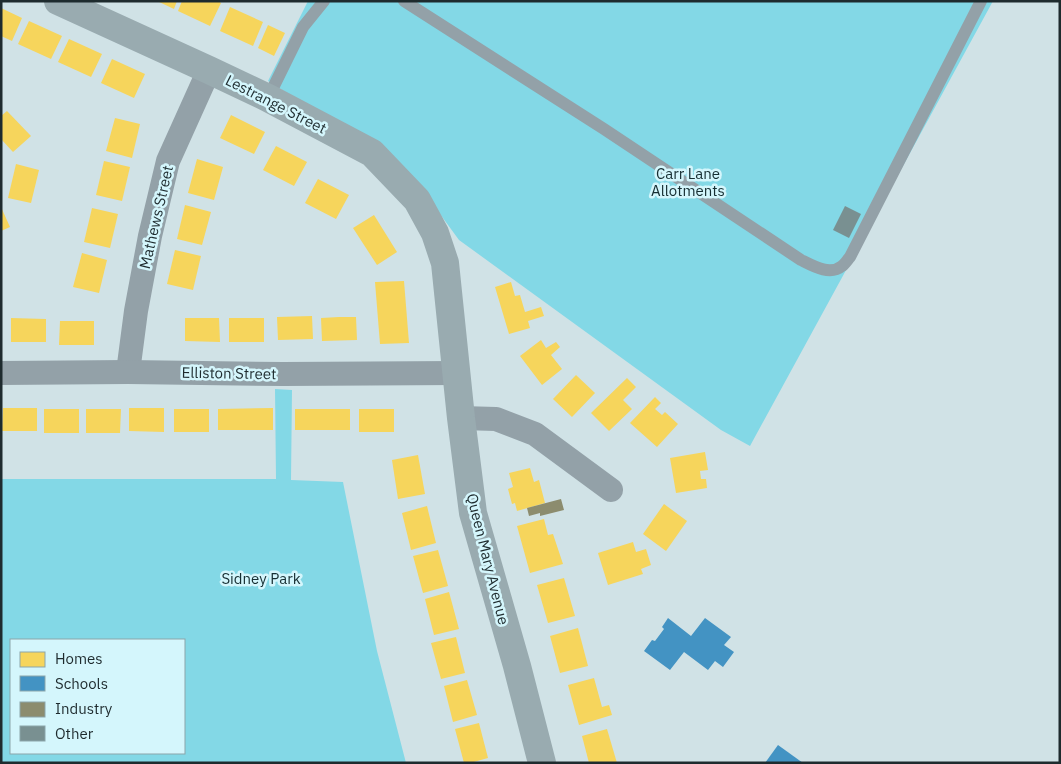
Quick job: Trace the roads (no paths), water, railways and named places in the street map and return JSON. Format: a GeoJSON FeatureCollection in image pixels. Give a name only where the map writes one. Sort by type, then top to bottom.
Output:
{"type":"FeatureCollection","features":[{"type":"Feature","properties":{"kind":"street","name":"Lestrange Street"},"geometry":{"type":"LineString","coordinates":[[58,1],[268,98],[372,154],[417,200],[435,233],[445,263]]}},
{"type":"Feature","properties":{"kind":"street","name":"Mathews Street"},"geometry":{"type":"LineString","coordinates":[[128,372],[136,311],[148,246],[168,161],[209,70]]}},
{"type":"Feature","properties":{"kind":"street","name":"Queen Mary Avenue"},"geometry":{"type":"LineString","coordinates":[[445,263],[473,513],[517,666],[542,763]]}},
{"type":"Feature","properties":{"kind":"street","name":"Elliston Street"},"geometry":{"type":"LineString","coordinates":[[1,373],[457,373]]}},
{"type":"Feature","properties":{"kind":"street"},"geometry":{"type":"LineString","coordinates":[[461,418],[496,419],[535,434],[611,490]]}},
{"type":"Feature","properties":{"kind":"lane"},"geometry":{"type":"LineString","coordinates":[[268,98],[303,27],[324,1]]}},
{"type":"Feature","properties":{"kind":"lane"},"geometry":{"type":"LineString","coordinates":[[404,1],[604,129],[801,260],[817,268],[831,271],[842,266],[850,257],[981,1]]}},
{"type":"Feature","properties":{"kind":"park label","name":"Carr Lane Allotments"},"geometry":{"type":"Point","coordinates":[688,182]}},
{"type":"Feature","properties":{"kind":"park label","name":"Sidney Park"},"geometry":{"type":"Point","coordinates":[261,578]}}]}
